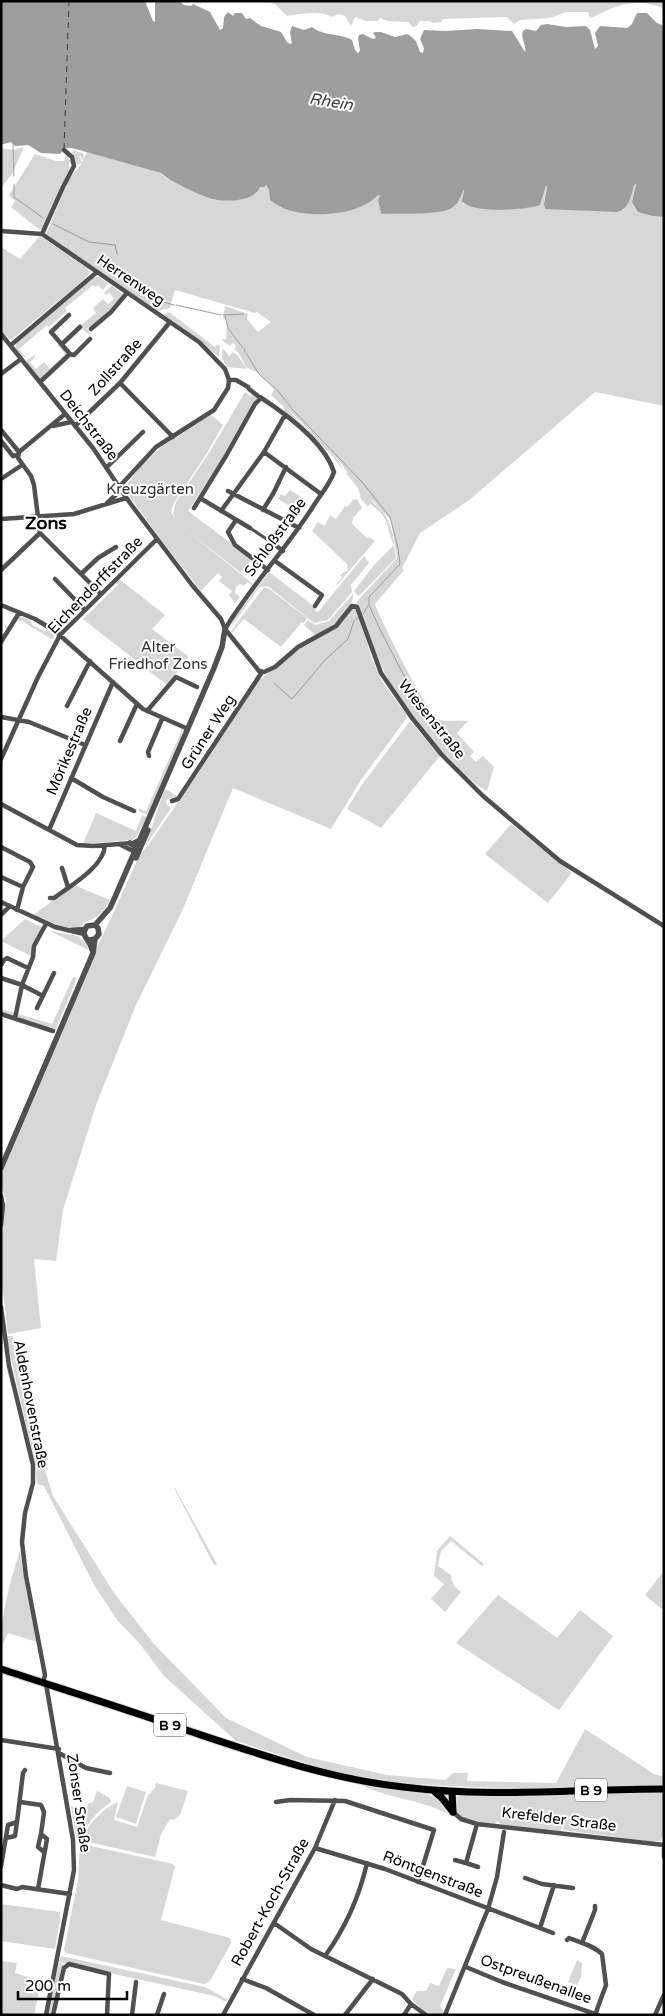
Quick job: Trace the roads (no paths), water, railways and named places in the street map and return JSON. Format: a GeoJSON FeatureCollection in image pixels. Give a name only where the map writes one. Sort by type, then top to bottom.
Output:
{"type":"FeatureCollection","features":[{"type":"Feature","properties":{"kind":"main road","name":"B 9"},"geometry":{"type":"LineString","coordinates":[[1,1669],[313,1770],[362,1781],[433,1791],[518,1792],[664,1789]]}},
{"type":"Feature","properties":{"kind":"main road"},"geometry":{"type":"LineString","coordinates":[[433,1791],[453,1812]]}},
{"type":"Feature","properties":{"kind":"main road"},"geometry":{"type":"LineString","coordinates":[[447,1804],[450,1791]]}},
{"type":"Feature","properties":{"kind":"main road"},"geometry":{"type":"LineString","coordinates":[[450,1791],[453,1812]]}},
{"type":"Feature","properties":{"kind":"street"},"geometry":{"type":"LineString","coordinates":[[1,232],[42,234],[74,166],[72,157],[64,150]]}},
{"type":"Feature","properties":{"kind":"street","name":"Herrenweg"},"geometry":{"type":"LineString","coordinates":[[42,234],[199,342],[219,361],[230,380]]}},
{"type":"Feature","properties":{"kind":"street"},"geometry":{"type":"LineString","coordinates":[[10,345],[97,272]]}},
{"type":"Feature","properties":{"kind":"street"},"geometry":{"type":"LineString","coordinates":[[91,328],[111,312],[127,293]]}},
{"type":"Feature","properties":{"kind":"street"},"geometry":{"type":"LineString","coordinates":[[69,315],[51,332],[70,354]]}},
{"type":"Feature","properties":{"kind":"street","name":"Zollstraße"},"geometry":{"type":"LineString","coordinates":[[73,424],[120,383],[170,322]]}},
{"type":"Feature","properties":{"kind":"street"},"geometry":{"type":"LineString","coordinates":[[62,344],[80,327]]}},
{"type":"Feature","properties":{"kind":"street","name":"Deichstraße"},"geometry":{"type":"LineString","coordinates":[[1,334],[107,468],[126,498],[221,619],[225,629]]}},
{"type":"Feature","properties":{"kind":"street"},"geometry":{"type":"LineString","coordinates":[[40,382],[70,354],[74,355],[90,339]]}},
{"type":"Feature","properties":{"kind":"street"},"geometry":{"type":"LineString","coordinates":[[1,374],[22,359]]}},
{"type":"Feature","properties":{"kind":"street"},"geometry":{"type":"LineString","coordinates":[[104,505],[153,450],[214,410],[228,388],[230,380],[236,380],[285,415],[264,452],[231,492],[221,511]]}},
{"type":"Feature","properties":{"kind":"street"},"geometry":{"type":"LineString","coordinates":[[120,383],[173,437]]}},
{"type":"Feature","properties":{"kind":"street"},"geometry":{"type":"LineString","coordinates":[[194,508],[260,397]]}},
{"type":"Feature","properties":{"kind":"street"},"geometry":{"type":"LineString","coordinates":[[1,441],[13,456],[65,414]]}},
{"type":"Feature","properties":{"kind":"street","name":"Schloßstraße"},"geometry":{"type":"LineString","coordinates":[[225,629],[232,615],[299,528],[334,472],[328,456],[285,415]]}},
{"type":"Feature","properties":{"kind":"street"},"geometry":{"type":"LineString","coordinates":[[51,426],[73,424]]}},
{"type":"Feature","properties":{"kind":"street"},"geometry":{"type":"LineString","coordinates":[[1,430],[18,453],[22,465],[34,485],[40,532],[101,594]]}},
{"type":"Feature","properties":{"kind":"street"},"geometry":{"type":"LineString","coordinates":[[107,468],[143,432]]}},
{"type":"Feature","properties":{"kind":"street"},"geometry":{"type":"LineString","coordinates":[[264,452],[321,494]]}},
{"type":"Feature","properties":{"kind":"street"},"geometry":{"type":"LineString","coordinates":[[1,479],[22,465]]}},
{"type":"Feature","properties":{"kind":"street"},"geometry":{"type":"LineString","coordinates":[[263,510],[286,468]]}},
{"type":"Feature","properties":{"kind":"street"},"geometry":{"type":"LineString","coordinates":[[231,492],[299,528]]}},
{"type":"Feature","properties":{"kind":"street"},"geometry":{"type":"LineString","coordinates":[[1,519],[74,514],[126,498]]}},
{"type":"Feature","properties":{"kind":"street"},"geometry":{"type":"LineString","coordinates":[[200,498],[250,528],[283,551]]}},
{"type":"Feature","properties":{"kind":"street"},"geometry":{"type":"LineString","coordinates":[[236,520],[228,532],[235,545],[268,570]]}},
{"type":"Feature","properties":{"kind":"street"},"geometry":{"type":"LineString","coordinates":[[1,570],[40,532]]}},
{"type":"Feature","properties":{"kind":"street","name":"Eichendorffstraße"},"geometry":{"type":"LineString","coordinates":[[1,759],[38,677],[60,635],[158,539]]}},
{"type":"Feature","properties":{"kind":"street"},"geometry":{"type":"LineString","coordinates":[[81,574],[98,558],[116,547]]}},
{"type":"Feature","properties":{"kind":"street"},"geometry":{"type":"LineString","coordinates":[[275,561],[322,596],[315,606]]}},
{"type":"Feature","properties":{"kind":"street"},"geometry":{"type":"LineString","coordinates":[[55,579],[84,610]]}},
{"type":"Feature","properties":{"kind":"street"},"geometry":{"type":"LineString","coordinates":[[1,605],[45,624],[147,712],[188,729]]}},
{"type":"Feature","properties":{"kind":"street","name":"Wiesenstraße"},"geometry":{"type":"LineString","coordinates":[[262,672],[275,667],[304,643],[329,631],[336,626],[352,606],[357,607],[382,673],[411,717],[442,754],[483,796],[560,861],[664,926]]}},
{"type":"Feature","properties":{"kind":"street"},"geometry":{"type":"LineString","coordinates":[[1,642],[19,613]]}},
{"type":"Feature","properties":{"kind":"street"},"geometry":{"type":"LineString","coordinates":[[221,619],[232,615]]}},
{"type":"Feature","properties":{"kind":"street"},"geometry":{"type":"LineString","coordinates":[[225,629],[262,672]]}},
{"type":"Feature","properties":{"kind":"street"},"geometry":{"type":"LineString","coordinates":[[84,932],[87,926],[96,926],[114,908],[219,655],[225,629]]}},
{"type":"Feature","properties":{"kind":"street"},"geometry":{"type":"LineString","coordinates":[[68,706],[90,661]]}},
{"type":"Feature","properties":{"kind":"street","name":"Grüner Weg"},"geometry":{"type":"LineString","coordinates":[[172,801],[178,800],[184,792],[262,672]]}},
{"type":"Feature","properties":{"kind":"street"},"geometry":{"type":"LineString","coordinates":[[147,712],[176,677],[197,687]]}},
{"type":"Feature","properties":{"kind":"street","name":"Mörikestraße"},"geometry":{"type":"LineString","coordinates":[[49,830],[113,682]]}},
{"type":"Feature","properties":{"kind":"street"},"geometry":{"type":"LineString","coordinates":[[120,741],[137,704]]}},
{"type":"Feature","properties":{"kind":"street"},"geometry":{"type":"LineString","coordinates":[[1,717],[29,722],[85,745]]}},
{"type":"Feature","properties":{"kind":"street"},"geometry":{"type":"LineString","coordinates":[[149,756],[148,752],[162,719]]}},
{"type":"Feature","properties":{"kind":"street"},"geometry":{"type":"LineString","coordinates":[[71,778],[103,797],[134,810]]}},
{"type":"Feature","properties":{"kind":"street"},"geometry":{"type":"LineString","coordinates":[[96,926],[112,904],[163,788]]}},
{"type":"Feature","properties":{"kind":"street"},"geometry":{"type":"LineString","coordinates":[[1,804],[77,845],[119,844],[139,840]]}},
{"type":"Feature","properties":{"kind":"street"},"geometry":{"type":"LineString","coordinates":[[130,843],[137,850]]}},
{"type":"Feature","properties":{"kind":"street"},"geometry":{"type":"LineString","coordinates":[[119,844],[137,850]]}},
{"type":"Feature","properties":{"kind":"street"},"geometry":{"type":"LineString","coordinates":[[50,898],[54,898],[99,862],[103,856],[105,845]]}},
{"type":"Feature","properties":{"kind":"street"},"geometry":{"type":"LineString","coordinates":[[1,847],[32,864],[32,870],[23,887],[17,910]]}},
{"type":"Feature","properties":{"kind":"street"},"geometry":{"type":"LineString","coordinates":[[62,868],[68,887]]}},
{"type":"Feature","properties":{"kind":"street"},"geometry":{"type":"LineString","coordinates":[[1,876],[23,887]]}},
{"type":"Feature","properties":{"kind":"street"},"geometry":{"type":"LineString","coordinates":[[1,902],[46,924],[84,932],[92,940],[90,959],[1,1168]]}},
{"type":"Feature","properties":{"kind":"street"},"geometry":{"type":"LineString","coordinates":[[1,915],[10,906]]}},
{"type":"Feature","properties":{"kind":"street"},"geometry":{"type":"LineString","coordinates":[[15,1018],[22,985],[33,957],[34,946],[46,924]]}},
{"type":"Feature","properties":{"kind":"street"},"geometry":{"type":"LineString","coordinates":[[92,940],[99,934],[96,926]]}},
{"type":"Feature","properties":{"kind":"street"},"geometry":{"type":"LineString","coordinates":[[1,965],[7,958],[28,968]]}},
{"type":"Feature","properties":{"kind":"street"},"geometry":{"type":"LineString","coordinates":[[37,1008],[54,973]]}},
{"type":"Feature","properties":{"kind":"street"},"geometry":{"type":"LineString","coordinates":[[1,978],[22,985],[43,996]]}},
{"type":"Feature","properties":{"kind":"street"},"geometry":{"type":"LineString","coordinates":[[1,1014],[53,1030]]}},
{"type":"Feature","properties":{"kind":"street"},"geometry":{"type":"LineString","coordinates":[[1,1159],[27,1107]]}},
{"type":"Feature","properties":{"kind":"street"},"geometry":{"type":"LineString","coordinates":[[1,1196],[4,1205],[1,1224]]}},
{"type":"Feature","properties":{"kind":"street","name":"Aldenhovenstraße"},"geometry":{"type":"LineString","coordinates":[[1,1308],[10,1366],[33,1465],[33,1483],[25,1513],[22,1542],[26,1576],[45,1683]]}},
{"type":"Feature","properties":{"kind":"street","name":"Zonser Straße"},"geometry":{"type":"LineString","coordinates":[[45,1683],[59,1751],[73,1840],[74,1870],[46,2015]]}},
{"type":"Feature","properties":{"kind":"street"},"geometry":{"type":"LineString","coordinates":[[1,1740],[59,1751],[86,1768],[110,1773]]}},
{"type":"Feature","properties":{"kind":"street"},"geometry":{"type":"LineString","coordinates":[[1,1866],[6,1838],[14,1836],[25,1770]]}},
{"type":"Feature","properties":{"kind":"street"},"geometry":{"type":"LineString","coordinates":[[276,1802],[290,1800],[345,1801],[434,1830],[418,1882]]}},
{"type":"Feature","properties":{"kind":"street","name":"Robert-Koch-Straße"},"geometry":{"type":"LineString","coordinates":[[223,2015],[315,1848],[335,1800]]}},
{"type":"Feature","properties":{"kind":"street"},"geometry":{"type":"LineString","coordinates":[[20,1802],[41,1805],[43,1808],[41,1834],[47,1839],[38,1889]]}},
{"type":"Feature","properties":{"kind":"street","name":"Krefelder Straße"},"geometry":{"type":"LineString","coordinates":[[453,1812],[461,1819],[477,1824],[664,1846]]}},
{"type":"Feature","properties":{"kind":"street"},"geometry":{"type":"LineString","coordinates":[[466,1864],[477,1824]]}},
{"type":"Feature","properties":{"kind":"street"},"geometry":{"type":"LineString","coordinates":[[445,2015],[488,1909],[497,1877],[504,1832]]}},
{"type":"Feature","properties":{"kind":"street"},"geometry":{"type":"LineString","coordinates":[[664,1846],[664,1858]]}},
{"type":"Feature","properties":{"kind":"street","name":"Röntgenstraße"},"geometry":{"type":"LineString","coordinates":[[315,1848],[367,1863],[553,1933]]}},
{"type":"Feature","properties":{"kind":"street"},"geometry":{"type":"LineString","coordinates":[[455,1860],[478,1867]]}},
{"type":"Feature","properties":{"kind":"street"},"geometry":{"type":"LineString","coordinates":[[325,1956],[339,1937],[350,1915],[363,1882],[367,1863]]}},
{"type":"Feature","properties":{"kind":"street"},"geometry":{"type":"LineString","coordinates":[[525,1878],[554,1886],[573,1888]]}},
{"type":"Feature","properties":{"kind":"street"},"geometry":{"type":"LineString","coordinates":[[1,1886],[70,1894]]}},
{"type":"Feature","properties":{"kind":"street"},"geometry":{"type":"LineString","coordinates":[[540,1928],[554,1886]]}},
{"type":"Feature","properties":{"kind":"street"},"geometry":{"type":"LineString","coordinates":[[582,1943],[595,1906]]}},
{"type":"Feature","properties":{"kind":"street"},"geometry":{"type":"LineString","coordinates":[[274,1923],[299,1942],[402,1994],[411,2004],[426,2015]]}},
{"type":"Feature","properties":{"kind":"street"},"geometry":{"type":"LineString","coordinates":[[567,1940],[569,1938],[582,1943],[602,1954],[606,1985],[596,2014]]}},
{"type":"Feature","properties":{"kind":"street"},"geometry":{"type":"LineString","coordinates":[[53,2015],[64,1968],[69,1964],[109,1974],[107,2015]]}},
{"type":"Feature","properties":{"kind":"street","name":"Ostpreußenallee"},"geometry":{"type":"LineString","coordinates":[[466,1967],[497,1980],[596,2014]]}},
{"type":"Feature","properties":{"kind":"street"},"geometry":{"type":"LineString","coordinates":[[242,1979],[266,1988],[314,2015]]}},
{"type":"Feature","properties":{"kind":"street"},"geometry":{"type":"LineString","coordinates":[[345,2015],[373,1979]]}},
{"type":"Feature","properties":{"kind":"street"},"geometry":{"type":"LineString","coordinates":[[132,2015],[136,1982]]}},
{"type":"Feature","properties":{"kind":"street"},"geometry":{"type":"LineString","coordinates":[[157,2015],[164,1994]]}},
{"type":"Feature","properties":{"kind":"street"},"geometry":{"type":"LineString","coordinates":[[655,2015],[663,1996]]}},
{"type":"Feature","properties":{"kind":"street"},"geometry":{"type":"LineString","coordinates":[[404,2015],[411,2004]]}},
{"type":"Feature","properties":{"kind":"water","name":"Rhein"},"geometry":{"type":"Polygon","coordinates":[[[1,1],[145,1],[155,22],[155,1],[179,1],[184,5],[191,6],[193,4],[210,12],[220,30],[223,28],[224,17],[228,12],[233,16],[235,13],[242,13],[246,19],[250,18],[261,26],[281,32],[290,44],[292,43],[290,32],[292,26],[304,30],[312,27],[321,32],[352,40],[358,53],[360,51],[358,38],[359,35],[363,34],[373,39],[376,38],[373,33],[375,32],[395,37],[408,34],[416,41],[420,52],[423,53],[424,48],[420,39],[424,30],[477,29],[512,31],[525,52],[522,37],[523,31],[526,29],[536,31],[541,25],[547,24],[566,27],[586,26],[590,30],[595,49],[598,46],[595,33],[600,26],[627,28],[632,24],[637,13],[647,13],[657,23],[664,26],[664,217],[638,212],[632,202],[636,184],[625,208],[617,212],[545,209],[546,185],[540,205],[533,207],[499,210],[476,208],[462,201],[464,190],[455,205],[439,212],[381,214],[378,200],[380,195],[378,195],[370,202],[346,211],[333,214],[306,214],[283,208],[270,200],[269,190],[266,185],[260,187],[252,196],[240,200],[219,200],[194,192],[170,180],[161,173],[72,148],[65,148],[60,154],[41,153],[28,145],[15,146],[11,142],[1,145],[1,1]]]}},
{"type":"Feature","properties":{"kind":"waterway"},"geometry":{"type":"LineString","coordinates":[[13,142],[14,176]]}},
{"type":"Feature","properties":{"kind":"waterway"},"geometry":{"type":"LineString","coordinates":[[14,184],[14,197],[43,218]]}},
{"type":"Feature","properties":{"kind":"waterway"},"geometry":{"type":"LineString","coordinates":[[53,224],[89,242],[115,245],[117,254]]}},
{"type":"Feature","properties":{"kind":"waterway"},"geometry":{"type":"LineString","coordinates":[[120,267],[121,273],[163,302],[174,305]]}},
{"type":"Feature","properties":{"kind":"waterway"},"geometry":{"type":"LineString","coordinates":[[176,305],[221,315]]}},
{"type":"Feature","properties":{"kind":"waterway"},"geometry":{"type":"LineString","coordinates":[[223,315],[244,314]]}},
{"type":"Feature","properties":{"kind":"waterway"},"geometry":{"type":"LineString","coordinates":[[225,316],[228,328],[243,348]]}},
{"type":"Feature","properties":{"kind":"waterway"},"geometry":{"type":"LineString","coordinates":[[246,353],[259,374],[278,391],[293,410],[362,482],[390,517],[400,564],[369,597],[369,604],[363,614]]}},
{"type":"Feature","properties":{"kind":"waterway"},"geometry":{"type":"LineString","coordinates":[[369,605],[414,697]]}},
{"type":"Feature","properties":{"kind":"waterway"},"geometry":{"type":"LineString","coordinates":[[274,683],[292,699],[326,659],[348,639],[354,621],[359,617]]}},
{"type":"Feature","properties":{"kind":"district","name":"Zons"},"geometry":{"type":"Point","coordinates":[46,523]}},
{"type":"Feature","properties":{"kind":"park label","name":"Kreuzgärten"},"geometry":{"type":"Point","coordinates":[150,489]}},
{"type":"Feature","properties":{"kind":"park label","name":"Alter Friedhof Zons"},"geometry":{"type":"Point","coordinates":[158,656]}}]}
